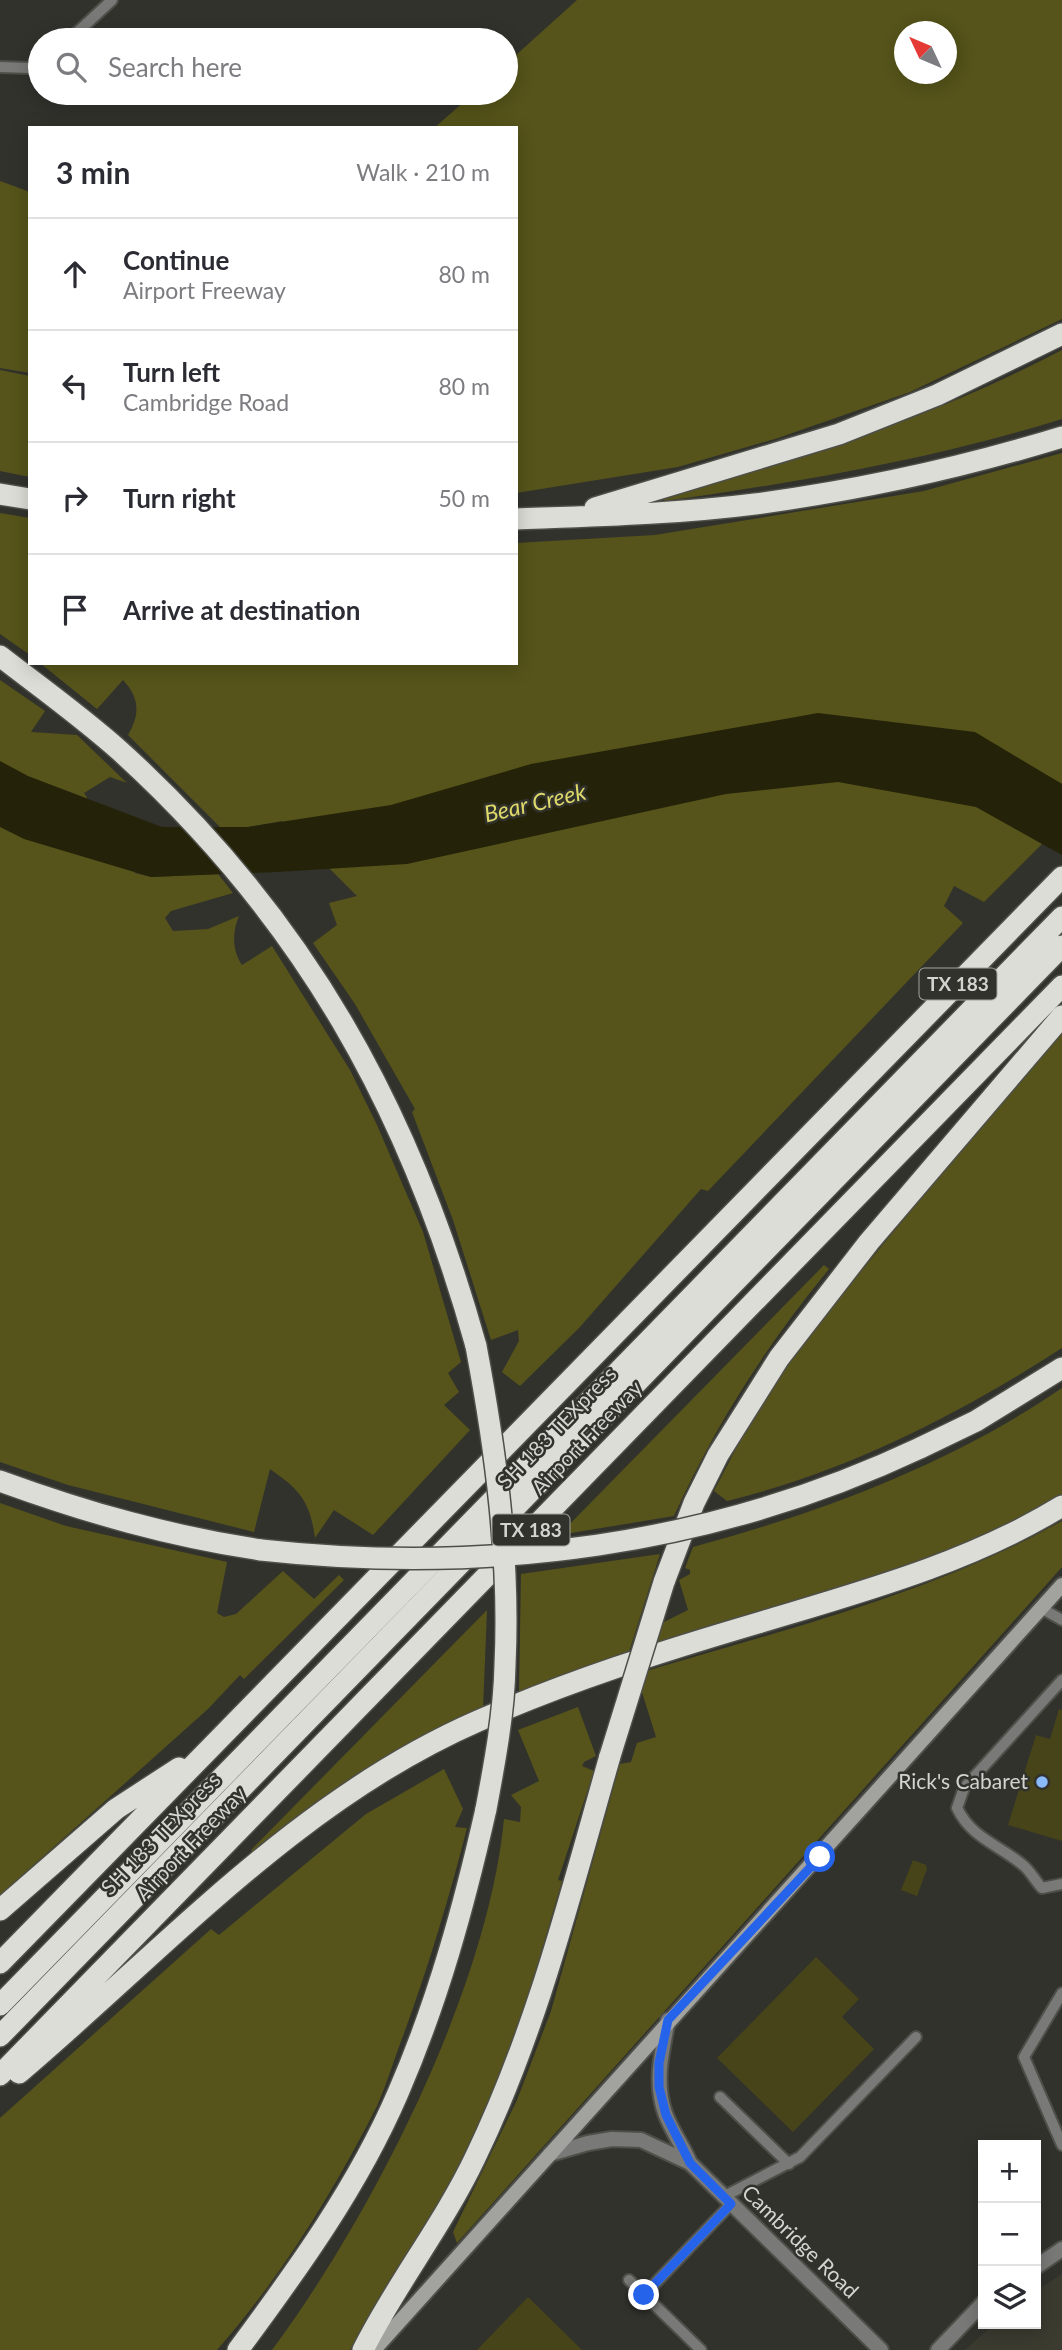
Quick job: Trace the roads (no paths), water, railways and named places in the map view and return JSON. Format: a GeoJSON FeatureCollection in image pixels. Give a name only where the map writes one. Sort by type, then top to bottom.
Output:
{"type":"FeatureCollection","features":[{"type":"Feature","properties":{"kind":"highway"},"geometry":{"type":"LineString","coordinates":[[570,517],[839,434],[937,395],[1062,334]]}},
{"type":"Feature","properties":{"kind":"highway"},"geometry":{"type":"LineString","coordinates":[[518,519],[642,514],[826,493],[960,467],[1062,438]]}},
{"type":"Feature","properties":{"kind":"highway"},"geometry":{"type":"LineString","coordinates":[[0,494],[28,499]]}},
{"type":"Feature","properties":{"kind":"highway"},"geometry":{"type":"LineString","coordinates":[[0,656],[119,750],[175,804],[226,860],[329,995],[396,1124],[442,1235],[475,1346],[492,1428],[506,1588],[505,1667],[486,1808],[465,1904],[435,2001],[398,2095],[350,2186],[295,2273],[238,2350]]}},
{"type":"Feature","properties":{"kind":"highway","name":"TX 183"},"geometry":{"type":"LineString","coordinates":[[0,1963],[1062,877]]}},
{"type":"Feature","properties":{"kind":"highway","name":"SH 183 TEXpress"},"geometry":{"type":"LineString","coordinates":[[0,2036],[1049,949],[1062,917]]}},
{"type":"Feature","properties":{"kind":"highway","name":"SH 183 TEXpress"},"geometry":{"type":"LineString","coordinates":[[0,2005],[1049,949]]}},
{"type":"Feature","properties":{"kind":"highway","name":"Airport Freeway"},"geometry":{"type":"LineString","coordinates":[[0,2075],[1062,986]]}},
{"type":"Feature","properties":{"kind":"highway"},"geometry":{"type":"LineString","coordinates":[[363,2350],[468,2171],[508,2084],[536,2009],[664,1582],[694,1503],[718,1455],[779,1358],[869,1242],[1062,1016]]}},
{"type":"Feature","properties":{"kind":"highway"},"geometry":{"type":"LineString","coordinates":[[0,1481],[91,1513],[151,1530],[261,1550],[380,1559],[549,1554],[658,1536],[729,1520],[867,1474],[976,1421],[1062,1368]]}},
{"type":"Feature","properties":{"kind":"highway"},"geometry":{"type":"LineString","coordinates":[[0,2089],[311,1818],[366,1779],[421,1747],[480,1720],[673,1648],[876,1587],[939,1565],[998,1540],[1062,1506]]}},
{"type":"Feature","properties":{"kind":"highway"},"geometry":{"type":"LineString","coordinates":[[0,1910],[116,1809],[212,1746]]}},
{"type":"Feature","properties":{"kind":"main road"},"geometry":{"type":"LineString","coordinates":[[374,2350],[1062,1585]]}},
{"type":"Feature","properties":{"kind":"street","name":"Cambridge Road"},"geometry":{"type":"LineString","coordinates":[[668,2020],[659,2063],[659,2087],[666,2115],[690,2163],[881,2350]]}},
{"type":"Feature","properties":{"kind":"street","name":"Cambridge Road"},"geometry":{"type":"LineString","coordinates":[[550,2154],[600,2141],[641,2140],[690,2163]]}},
{"type":"Feature","properties":{"kind":"street"},"geometry":{"type":"LineString","coordinates":[[1037,2266],[1062,2249]]}},
{"type":"Feature","properties":{"kind":"street"},"geometry":{"type":"LineString","coordinates":[[938,2350],[978,2308]]}},
{"type":"Feature","properties":{"kind":"lane"},"geometry":{"type":"LineString","coordinates":[[82,28],[112,0]]}},
{"type":"Feature","properties":{"kind":"lane"},"geometry":{"type":"LineString","coordinates":[[0,67],[28,68]]}},
{"type":"Feature","properties":{"kind":"lane"},"geometry":{"type":"LineString","coordinates":[[1041,1608],[1062,1620]]}},
{"type":"Feature","properties":{"kind":"lane"},"geometry":{"type":"LineString","coordinates":[[1062,1681],[964,1788],[957,1808],[963,1822],[979,1838],[1026,1867],[1042,1888],[1062,1884]]}},
{"type":"Feature","properties":{"kind":"lane"},"geometry":{"type":"LineString","coordinates":[[1062,1993],[1024,2057],[1062,2146]]}},
{"type":"Feature","properties":{"kind":"lane"},"geometry":{"type":"LineString","coordinates":[[644,2295],[727,2201],[800,2157],[916,2037]]}},
{"type":"Feature","properties":{"kind":"lane"},"geometry":{"type":"LineString","coordinates":[[720,2097],[789,2164]]}},
{"type":"Feature","properties":{"kind":"lane"},"geometry":{"type":"LineString","coordinates":[[629,2280],[701,2350]]}},
{"type":"Feature","properties":{"kind":"water","name":"Bear Creek"},"geometry":{"type":"Polygon","coordinates":[[[818,713],[975,732],[1062,784],[1062,855],[976,807],[838,782],[726,794],[407,864],[277,872],[151,877],[24,839],[0,827],[0,761],[28,776],[162,827],[248,827],[391,805],[531,764],[818,713]]]}},
{"type":"Feature","properties":{"kind":"place","name":"Rick's Cabaret"},"geometry":{"type":"Point","coordinates":[1042,1782]}}]}
